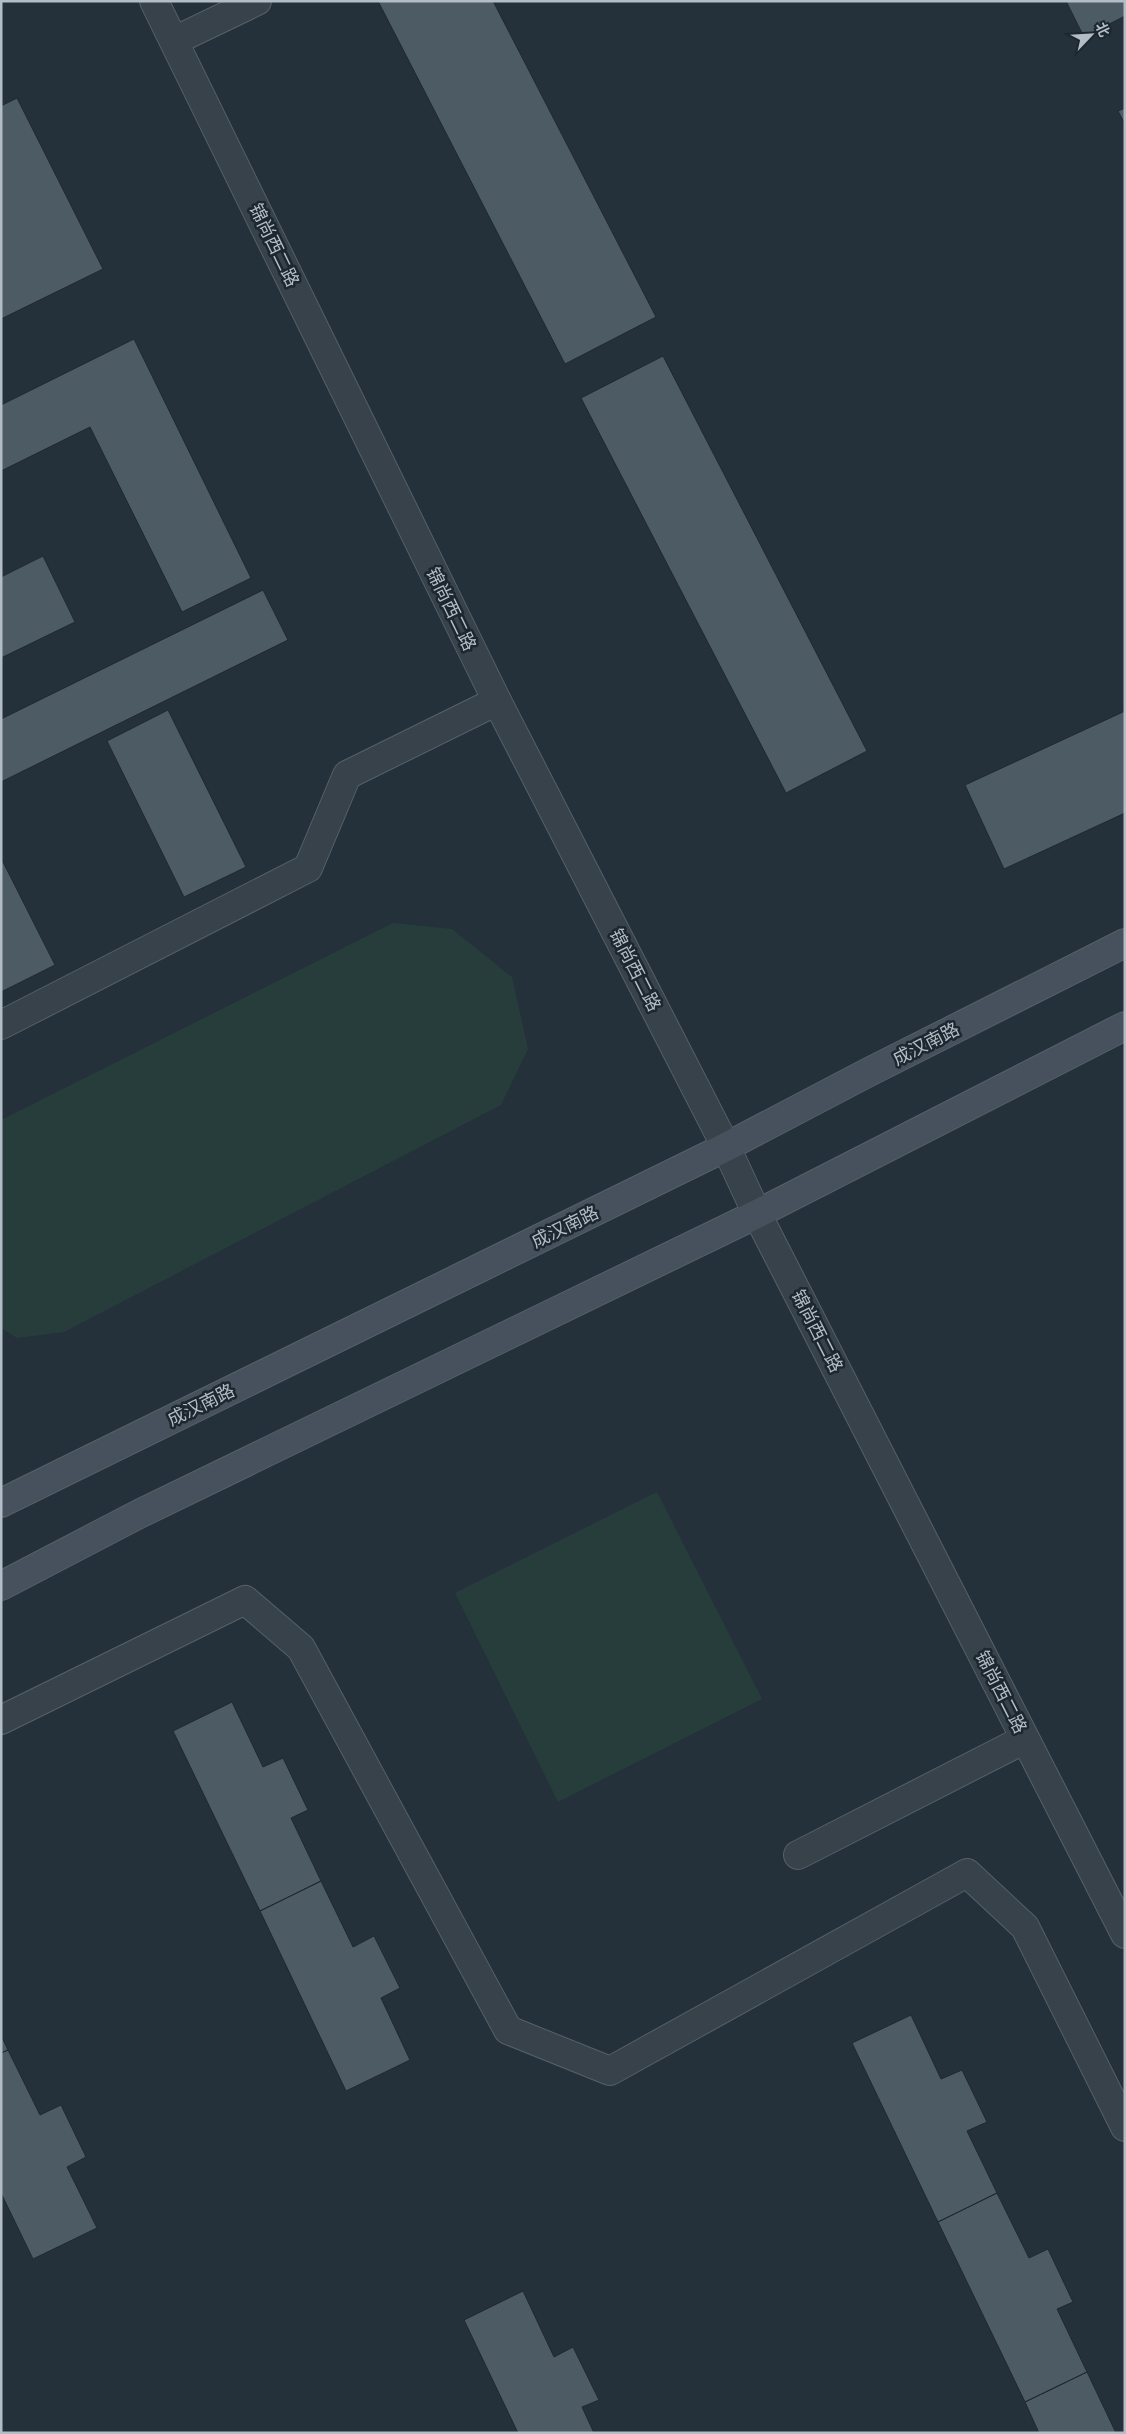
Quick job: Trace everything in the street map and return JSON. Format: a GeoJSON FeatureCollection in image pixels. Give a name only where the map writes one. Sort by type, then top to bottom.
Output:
{"type":"FeatureCollection","features":[{"type":"Feature","properties":{"kind":"main road","name":"成汉南路"},"geometry":{"type":"LineString","coordinates":[[1,1503],[726,1147],[1125,943]]}},
{"type":"Feature","properties":{"kind":"main road"},"geometry":{"type":"LineString","coordinates":[[1,1586],[139,1514],[757,1214],[1125,1026]]}},
{"type":"Feature","properties":{"kind":"street","name":"锦尚西二路"},"geometry":{"type":"LineString","coordinates":[[154,1],[497,701],[726,1147],[757,1214],[1125,1934]]}},
{"type":"Feature","properties":{"kind":"street"},"geometry":{"type":"LineString","coordinates":[[174,41],[257,1]]}},
{"type":"Feature","properties":{"kind":"street"},"geometry":{"type":"LineString","coordinates":[[1,1025],[308,868],[347,775],[497,701]]}},
{"type":"Feature","properties":{"kind":"street"},"geometry":{"type":"LineString","coordinates":[[1,1720],[245,1600],[301,1648],[508,2030],[610,2071],[968,1873],[1025,1926],[1125,2127]]}},
{"type":"Feature","properties":{"kind":"street"},"geometry":{"type":"LineString","coordinates":[[798,1856],[1025,1739]]}},
{"type":"Feature","properties":{"kind":"green space"},"geometry":{"type":"Polygon","coordinates":[[[393,923],[452,929],[512,977],[528,1049],[501,1105],[64,1332],[17,1338],[1,1328],[1,1120],[393,923]]]}},
{"type":"Feature","properties":{"kind":"green space"},"geometry":{"type":"Polygon","coordinates":[[[657,1492],[762,1699],[558,1802],[455,1593],[657,1492]]]}},
{"type":"Feature","properties":{"kind":"building"},"geometry":{"type":"Polygon","coordinates":[[[378,1],[493,1],[656,317],[565,364],[378,1]]]}},
{"type":"Feature","properties":{"kind":"building"},"geometry":{"type":"Polygon","coordinates":[[[1066,1],[1125,1],[1125,16],[1084,37],[1066,1]]]}},
{"type":"Feature","properties":{"kind":"building"},"geometry":{"type":"Polygon","coordinates":[[[17,98],[103,269],[1,319],[1,106],[17,98]]]}},
{"type":"Feature","properties":{"kind":"building"},"geometry":{"type":"Polygon","coordinates":[[[1125,108],[1125,124],[1118,111],[1125,108]]]}},
{"type":"Feature","properties":{"kind":"building"},"geometry":{"type":"Polygon","coordinates":[[[134,339],[251,578],[182,612],[90,427],[1,471],[1,405],[134,339]]]}},
{"type":"Feature","properties":{"kind":"building"},"geometry":{"type":"Polygon","coordinates":[[[663,356],[867,751],[786,793],[581,398],[663,356]]]}},
{"type":"Feature","properties":{"kind":"building"},"geometry":{"type":"Polygon","coordinates":[[[43,556],[75,622],[1,658],[1,577],[43,556]]]}},
{"type":"Feature","properties":{"kind":"building"},"geometry":{"type":"Polygon","coordinates":[[[263,590],[288,640],[1,782],[1,719],[263,590]]]}},
{"type":"Feature","properties":{"kind":"building"},"geometry":{"type":"Polygon","coordinates":[[[168,710],[246,867],[184,897],[107,741],[168,710]]]}},
{"type":"Feature","properties":{"kind":"building"},"geometry":{"type":"Polygon","coordinates":[[[1125,711],[1125,813],[1004,869],[965,785],[1125,711]]]}},
{"type":"Feature","properties":{"kind":"building"},"geometry":{"type":"Polygon","coordinates":[[[1,858],[55,965],[1,992],[1,858]]]}},
{"type":"Feature","properties":{"kind":"building"},"geometry":{"type":"Polygon","coordinates":[[[232,1702],[263,1767],[283,1758],[308,1810],[291,1818],[321,1881],[260,1911],[173,1731],[232,1702]]]}},
{"type":"Feature","properties":{"kind":"building"},"geometry":{"type":"Polygon","coordinates":[[[321,1881],[353,1947],[374,1936],[400,1988],[381,1998],[410,2060],[346,2091],[260,1911],[321,1881]]]}},
{"type":"Feature","properties":{"kind":"building"},"geometry":{"type":"Polygon","coordinates":[[[911,2015],[941,2079],[962,2070],[987,2122],[967,2131],[997,2193],[938,2222],[852,2043],[911,2015]]]}},
{"type":"Feature","properties":{"kind":"building"},"geometry":{"type":"Polygon","coordinates":[[[1,2035],[8,2050],[1,2053],[1,2035]]]}},
{"type":"Feature","properties":{"kind":"building"},"geometry":{"type":"Polygon","coordinates":[[[8,2050],[40,2115],[61,2105],[86,2157],[67,2167],[97,2228],[33,2259],[1,2193],[1,2053],[8,2050]]]}},
{"type":"Feature","properties":{"kind":"building"},"geometry":{"type":"Polygon","coordinates":[[[997,2193],[1029,2258],[1048,2249],[1073,2302],[1057,2309],[1087,2372],[1025,2402],[938,2222],[997,2193]]]}},
{"type":"Feature","properties":{"kind":"building"},"geometry":{"type":"Polygon","coordinates":[[[523,2291],[554,2357],[573,2347],[599,2400],[582,2407],[594,2433],[518,2433],[464,2320],[523,2291]]]}},
{"type":"Feature","properties":{"kind":"building"},"geometry":{"type":"Polygon","coordinates":[[[1087,2372],[1116,2433],[1039,2433],[1025,2402],[1087,2372]]]}}]}
